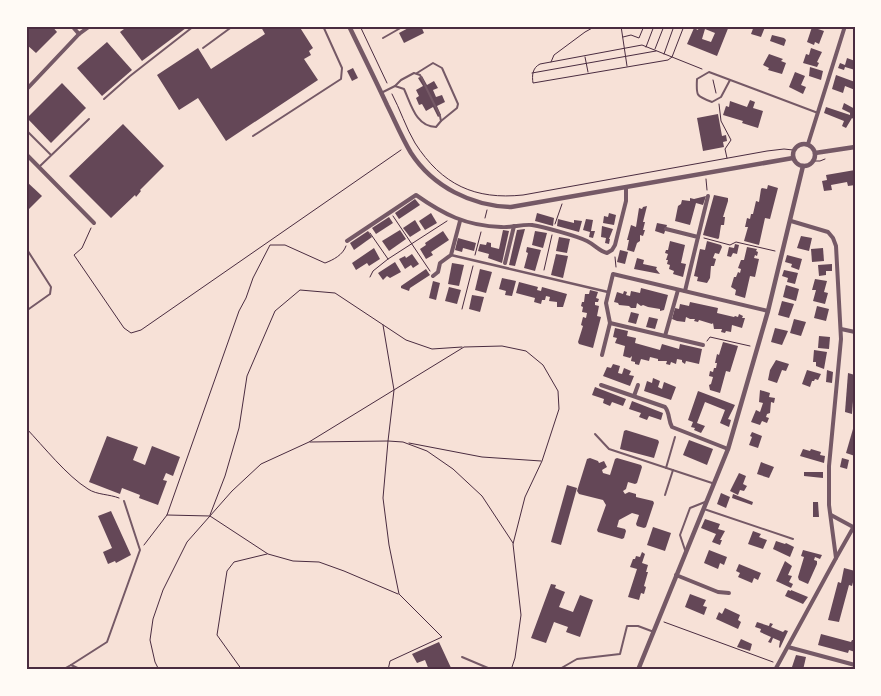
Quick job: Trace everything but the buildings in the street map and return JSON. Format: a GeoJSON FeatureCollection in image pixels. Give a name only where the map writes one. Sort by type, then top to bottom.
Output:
{"type":"FeatureCollection","features":[{"type":"Feature","properties":{"kind":"street"},"geometry":{"type":"LineString","coordinates":[[72,26],[79,34]]}},
{"type":"Feature","properties":{"kind":"street"},"geometry":{"type":"LineString","coordinates":[[26,90],[79,34],[90,26]]}},
{"type":"Feature","properties":{"kind":"street"},"geometry":{"type":"LineString","coordinates":[[349,26],[407,146],[421,166],[440,184],[461,196],[489,205],[511,207],[793,158]]}},
{"type":"Feature","properties":{"kind":"street"},"geometry":{"type":"LineString","coordinates":[[808,144],[845,26]]}},
{"type":"Feature","properties":{"kind":"street"},"geometry":{"type":"LineString","coordinates":[[801,144],[808,144],[812,146],[815,153],[812,163],[804,166],[797,164],[793,158],[793,150],[801,144]]}},
{"type":"Feature","properties":{"kind":"street"},"geometry":{"type":"LineString","coordinates":[[815,153],[855,147]]}},
{"type":"Feature","properties":{"kind":"street"},"geometry":{"type":"LineString","coordinates":[[26,154],[94,223]]}},
{"type":"Feature","properties":{"kind":"street"},"geometry":{"type":"LineString","coordinates":[[638,670],[728,449],[768,311],[804,166]]}},
{"type":"Feature","properties":{"kind":"street"},"geometry":{"type":"LineString","coordinates":[[347,241],[416,195],[451,217],[460,220],[482,226],[531,225],[586,240],[602,252],[607,253],[615,245],[626,201],[626,187]]}},
{"type":"Feature","properties":{"kind":"street"},"geometry":{"type":"LineString","coordinates":[[684,291],[708,196]]}},
{"type":"Feature","properties":{"kind":"street"},"geometry":{"type":"LineString","coordinates":[[433,276],[438,272],[440,264],[451,256],[460,220]]}},
{"type":"Feature","properties":{"kind":"street"},"geometry":{"type":"LineString","coordinates":[[791,222],[828,232],[836,246],[841,328],[829,466],[830,505],[836,558]]}},
{"type":"Feature","properties":{"kind":"street"},"geometry":{"type":"LineString","coordinates":[[505,264],[514,226]]}},
{"type":"Feature","properties":{"kind":"street"},"geometry":{"type":"LineString","coordinates":[[666,229],[698,237]]}},
{"type":"Feature","properties":{"kind":"street"},"geometry":{"type":"LineString","coordinates":[[451,256],[608,292]]}},
{"type":"Feature","properties":{"kind":"street"},"geometry":{"type":"LineString","coordinates":[[602,355],[610,323],[606,303],[612,274],[768,311]]}},
{"type":"Feature","properties":{"kind":"street"},"geometry":{"type":"LineString","coordinates":[[665,336],[678,290]]}},
{"type":"Feature","properties":{"kind":"street"},"geometry":{"type":"LineString","coordinates":[[610,323],[703,345]]}},
{"type":"Feature","properties":{"kind":"street"},"geometry":{"type":"LineString","coordinates":[[841,328],[855,332]]}},
{"type":"Feature","properties":{"kind":"street"},"geometry":{"type":"LineString","coordinates":[[601,385],[665,407],[668,411],[669,422],[672,427],[728,449]]}},
{"type":"Feature","properties":{"kind":"street"},"geometry":{"type":"LineString","coordinates":[[634,396],[638,385]]}},
{"type":"Feature","properties":{"kind":"street"},"geometry":{"type":"LineString","coordinates":[[775,670],[854,528],[831,515]]}},
{"type":"Feature","properties":{"kind":"street"},"geometry":{"type":"LineString","coordinates":[[676,575],[718,592],[729,594]]}},
{"type":"Feature","properties":{"kind":"street"},"geometry":{"type":"LineString","coordinates":[[788,646],[855,665]]}},
{"type":"Feature","properties":{"kind":"lane"},"geometry":{"type":"LineString","coordinates":[[104,99],[194,26]]}},
{"type":"Feature","properties":{"kind":"lane"},"geometry":{"type":"LineString","coordinates":[[203,48],[229,27],[233,26]]}},
{"type":"Feature","properties":{"kind":"lane"},"geometry":{"type":"LineString","coordinates":[[253,136],[341,79],[342,68],[323,26]]}},
{"type":"Feature","properties":{"kind":"lane"},"geometry":{"type":"LineString","coordinates":[[383,38],[404,26]]}},
{"type":"Feature","properties":{"kind":"lane"},"geometry":{"type":"LineString","coordinates":[[381,93],[395,86],[414,72],[417,73],[433,63],[442,68],[458,104],[457,108],[440,124],[433,127],[417,118],[404,89],[395,86]]}},
{"type":"Feature","properties":{"kind":"lane"},"geometry":{"type":"LineString","coordinates":[[730,80],[721,97],[712,102],[699,98],[696,93],[698,79],[709,72],[818,113]]}},
{"type":"Feature","properties":{"kind":"lane"},"geometry":{"type":"LineString","coordinates":[[417,73],[420,74],[441,121]]}},
{"type":"Feature","properties":{"kind":"lane"},"geometry":{"type":"LineString","coordinates":[[39,167],[89,119]]}},
{"type":"Feature","properties":{"kind":"lane"},"geometry":{"type":"LineString","coordinates":[[26,130],[51,155]]}},
{"type":"Feature","properties":{"kind":"lane"},"geometry":{"type":"LineString","coordinates":[[26,248],[51,287],[50,294],[26,311]]}},
{"type":"Feature","properties":{"kind":"lane"},"geometry":{"type":"LineString","coordinates":[[595,434],[610,449],[714,484]]}},
{"type":"Feature","properties":{"kind":"lane"},"geometry":{"type":"LineString","coordinates":[[666,468],[675,437]]}},
{"type":"Feature","properties":{"kind":"lane"},"geometry":{"type":"LineString","coordinates":[[665,495],[673,470]]}},
{"type":"Feature","properties":{"kind":"lane"},"geometry":{"type":"LineString","coordinates":[[62,670],[107,642],[140,550],[124,501]]}},
{"type":"Feature","properties":{"kind":"lane"},"geometry":{"type":"LineString","coordinates":[[686,552],[680,535],[690,508],[707,501]]}},
{"type":"Feature","properties":{"kind":"lane"},"geometry":{"type":"LineString","coordinates":[[704,509],[793,539]]}},
{"type":"Feature","properties":{"kind":"lane"},"geometry":{"type":"LineString","coordinates":[[558,670],[577,659],[620,654],[626,626],[638,626],[654,632]]}},
{"type":"Feature","properties":{"kind":"lane"},"geometry":{"type":"LineString","coordinates":[[462,657],[488,669],[504,670]]}},
{"type":"Feature","properties":{"kind":"lane"},"geometry":{"type":"LineString","coordinates":[[71,665],[82,670]]}},
{"type":"Feature","properties":{"kind":"path"},"geometry":{"type":"LineString","coordinates":[[360,26],[415,142],[437,170],[461,188],[487,195],[523,195],[727,158],[784,149],[793,150]]}},
{"type":"Feature","properties":{"kind":"path"},"geometry":{"type":"LineString","coordinates":[[551,62],[554,55],[596,26]]}},
{"type":"Feature","properties":{"kind":"path"},"geometry":{"type":"LineString","coordinates":[[621,26],[627,67]]}},
{"type":"Feature","properties":{"kind":"path"},"geometry":{"type":"LineString","coordinates":[[622,37],[631,35],[639,38],[644,26]]}},
{"type":"Feature","properties":{"kind":"path"},"geometry":{"type":"LineString","coordinates":[[646,47],[654,26]]}},
{"type":"Feature","properties":{"kind":"path"},"geometry":{"type":"LineString","coordinates":[[656,51],[664,26]]}},
{"type":"Feature","properties":{"kind":"path"},"geometry":{"type":"LineString","coordinates":[[664,54],[674,26]]}},
{"type":"Feature","properties":{"kind":"path"},"geometry":{"type":"LineString","coordinates":[[684,26],[672,57],[668,60],[533,83],[532,74],[537,66],[642,45],[646,47],[672,57],[709,72]]}},
{"type":"Feature","properties":{"kind":"path"},"geometry":{"type":"LineString","coordinates":[[532,74],[656,51]]}},
{"type":"Feature","properties":{"kind":"path"},"geometry":{"type":"LineString","coordinates":[[585,56],[588,74]]}},
{"type":"Feature","properties":{"kind":"path"},"geometry":{"type":"LineString","coordinates":[[715,74],[713,81],[722,121],[731,140],[725,148],[727,158]]}},
{"type":"Feature","properties":{"kind":"path"},"geometry":{"type":"LineString","coordinates":[[94,223],[82,248],[74,256],[124,328],[131,333],[141,330],[407,146]]}},
{"type":"Feature","properties":{"kind":"path"},"geometry":{"type":"LineString","coordinates":[[705,173],[708,196]]}},
{"type":"Feature","properties":{"kind":"path"},"geometry":{"type":"LineString","coordinates":[[543,273],[563,198]]}},
{"type":"Feature","properties":{"kind":"path"},"geometry":{"type":"LineString","coordinates":[[462,309],[489,205]]}},
{"type":"Feature","properties":{"kind":"path"},"geometry":{"type":"LineString","coordinates":[[390,212],[433,276]]}},
{"type":"Feature","properties":{"kind":"path"},"geometry":{"type":"LineString","coordinates":[[370,278],[372,271],[451,217]]}},
{"type":"Feature","properties":{"kind":"path"},"geometry":{"type":"LineString","coordinates":[[367,228],[388,259]]}},
{"type":"Feature","properties":{"kind":"path"},"geometry":{"type":"LineString","coordinates":[[698,237],[730,245],[736,242],[783,253]]}},
{"type":"Feature","properties":{"kind":"path"},"geometry":{"type":"LineString","coordinates":[[140,550],[167,515],[239,311],[253,278],[270,246],[285,245],[325,263],[333,260],[344,251],[347,241]]}},
{"type":"Feature","properties":{"kind":"path"},"geometry":{"type":"LineString","coordinates":[[612,250],[616,253],[614,274]]}},
{"type":"Feature","properties":{"kind":"path"},"geometry":{"type":"LineString","coordinates":[[210,516],[240,428],[247,376],[275,311],[300,290],[335,293],[406,340],[432,349],[502,346],[526,352],[543,365],[558,391],[559,409],[542,461],[525,496],[513,544],[522,615],[515,658],[511,670]]}},
{"type":"Feature","properties":{"kind":"path"},"geometry":{"type":"LineString","coordinates":[[383,324],[394,390],[383,498],[389,545],[399,594]]}},
{"type":"Feature","properties":{"kind":"path"},"geometry":{"type":"LineString","coordinates":[[703,345],[710,337],[758,348]]}},
{"type":"Feature","properties":{"kind":"path"},"geometry":{"type":"LineString","coordinates":[[159,670],[155,662],[150,640],[153,619],[163,590],[187,542],[232,491],[261,464],[309,442],[464,347]]}},
{"type":"Feature","properties":{"kind":"path"},"geometry":{"type":"LineString","coordinates":[[26,428],[76,480],[90,490],[111,495],[124,501]]}},
{"type":"Feature","properties":{"kind":"path"},"geometry":{"type":"LineString","coordinates":[[309,442],[403,442],[482,457],[542,461]]}},
{"type":"Feature","properties":{"kind":"path"},"geometry":{"type":"LineString","coordinates":[[403,442],[427,451],[453,468],[482,496],[513,544]]}},
{"type":"Feature","properties":{"kind":"path"},"geometry":{"type":"LineString","coordinates":[[167,515],[210,516],[268,554],[294,561],[319,562],[344,570],[399,594],[442,638],[390,661],[388,670]]}},
{"type":"Feature","properties":{"kind":"path"},"geometry":{"type":"LineString","coordinates":[[242,670],[217,635],[227,571],[234,562],[268,554]]}},
{"type":"Feature","properties":{"kind":"path"},"geometry":{"type":"LineString","coordinates":[[658,620],[778,664]]}}]}
